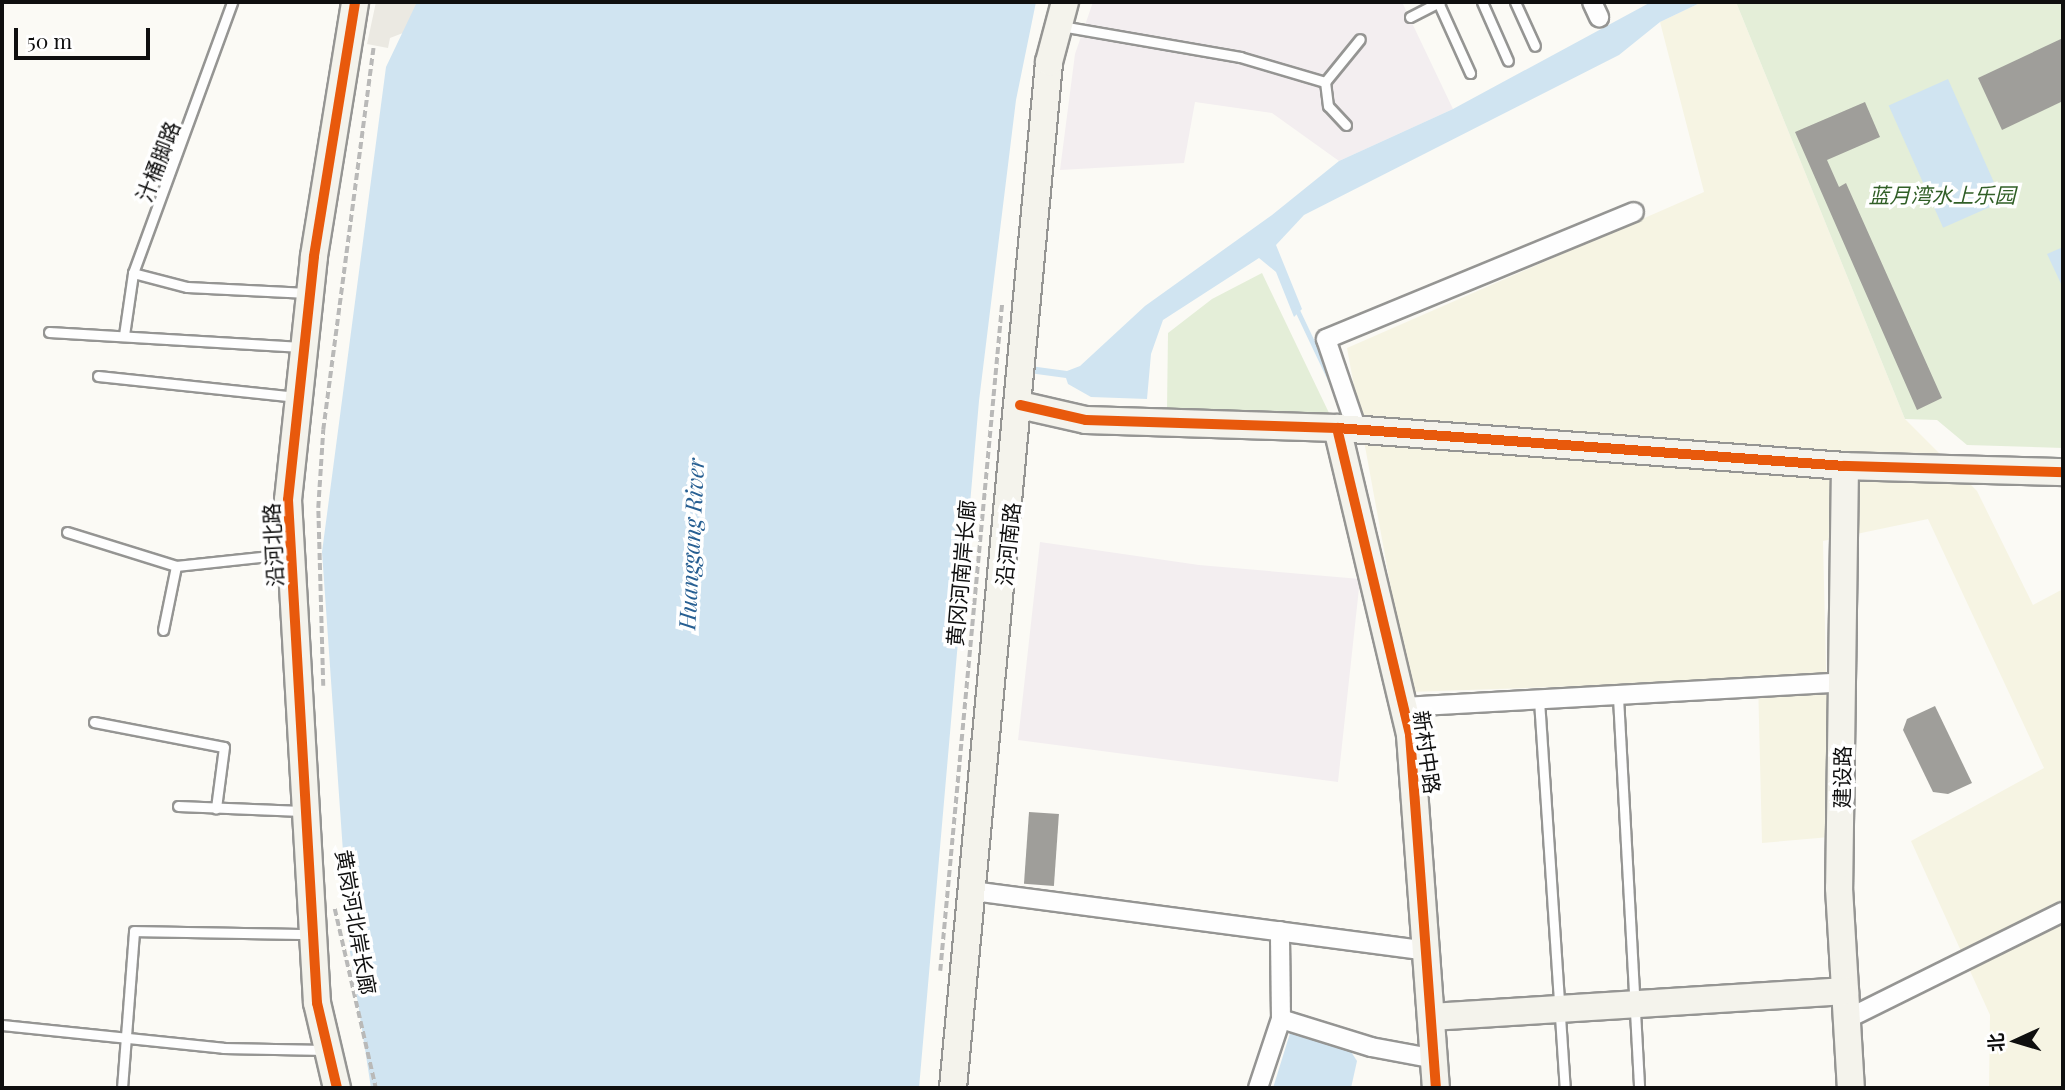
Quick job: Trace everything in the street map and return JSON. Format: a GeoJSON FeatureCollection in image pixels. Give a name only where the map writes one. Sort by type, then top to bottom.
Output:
{"type":"FeatureCollection","features":[{"type":"Feature","properties":{"kind":"street","name":"沿河北路"},"geometry":{"type":"LineString","coordinates":[[337,1088],[317,1003],[288,500],[310,293],[355,2]]}},
{"type":"Feature","properties":{"kind":"street","name":"沿河南路"},"geometry":{"type":"LineString","coordinates":[[953,1088],[1020,405],[1049,62],[1062,14]]}},
{"type":"Feature","properties":{"kind":"street"},"geometry":{"type":"LineString","coordinates":[[1347,429],[1326,339],[1634,212]]}},
{"type":"Feature","properties":{"kind":"street"},"geometry":{"type":"LineString","coordinates":[[1020,405],[1086,419],[1347,429],[1845,466],[2063,472]]}},
{"type":"Feature","properties":{"kind":"street","name":"新村中路"},"geometry":{"type":"LineString","coordinates":[[1347,429],[1410,735],[1429,951],[1436,1088]]}},
{"type":"Feature","properties":{"kind":"street","name":"建设路"},"geometry":{"type":"LineString","coordinates":[[1845,466],[1839,888],[1851,1088]]}},
{"type":"Feature","properties":{"kind":"street"},"geometry":{"type":"LineString","coordinates":[[1403,707],[1618,697],[1844,682]]}},
{"type":"Feature","properties":{"kind":"street"},"geometry":{"type":"LineString","coordinates":[[974,891],[1429,951]]}},
{"type":"Feature","properties":{"kind":"street"},"geometry":{"type":"LineString","coordinates":[[1847,1019],[2063,912]]}},
{"type":"Feature","properties":{"kind":"street"},"geometry":{"type":"LineString","coordinates":[[1258,1088],[1281,1019],[1280,931]]}},
{"type":"Feature","properties":{"kind":"street"},"geometry":{"type":"LineString","coordinates":[[1432,1017],[1845,992]]}},
{"type":"Feature","properties":{"kind":"street"},"geometry":{"type":"LineString","coordinates":[[1281,1019],[1371,1047],[1434,1059]]}},
{"type":"Feature","properties":{"kind":"lane","name":"汁桶脚路"},"geometry":{"type":"LineString","coordinates":[[124,335],[133,273],[215,58],[232,2]]}},
{"type":"Feature","properties":{"kind":"lane"},"geometry":{"type":"LineString","coordinates":[[1410,17],[1439,2],[1470,73]]}},
{"type":"Feature","properties":{"kind":"lane"},"geometry":{"type":"LineString","coordinates":[[1482,2],[1508,61]]}},
{"type":"Feature","properties":{"kind":"lane"},"geometry":{"type":"LineString","coordinates":[[1515,2],[1535,46]]}},
{"type":"Feature","properties":{"kind":"lane"},"geometry":{"type":"LineString","coordinates":[[1062,14],[1240,57],[1325,82]]}},
{"type":"Feature","properties":{"kind":"lane"},"geometry":{"type":"LineString","coordinates":[[1346,125],[1328,106],[1325,82],[1360,39]]}},
{"type":"Feature","properties":{"kind":"lane"},"geometry":{"type":"LineString","coordinates":[[133,273],[187,287],[310,293]]}},
{"type":"Feature","properties":{"kind":"lane"},"geometry":{"type":"LineString","coordinates":[[49,332],[303,347]]}},
{"type":"Feature","properties":{"kind":"lane"},"geometry":{"type":"LineString","coordinates":[[98,376],[298,397]]}},
{"type":"Feature","properties":{"kind":"lane"},"geometry":{"type":"LineString","coordinates":[[67,532],[176,566],[291,553]]}},
{"type":"Feature","properties":{"kind":"lane"},"geometry":{"type":"LineString","coordinates":[[163,630],[176,566]]}},
{"type":"Feature","properties":{"kind":"lane"},"geometry":{"type":"LineString","coordinates":[[1618,697],[1639,1088]]}},
{"type":"Feature","properties":{"kind":"lane"},"geometry":{"type":"LineString","coordinates":[[1539,700],[1565,1088]]}},
{"type":"Feature","properties":{"kind":"lane"},"geometry":{"type":"LineString","coordinates":[[94,722],[224,747],[216,808]]}},
{"type":"Feature","properties":{"kind":"lane"},"geometry":{"type":"LineString","coordinates":[[178,806],[307,811]]}},
{"type":"Feature","properties":{"kind":"lane"},"geometry":{"type":"LineString","coordinates":[[122,1088],[134,931],[314,934]]}},
{"type":"Feature","properties":{"kind":"lane"},"geometry":{"type":"LineString","coordinates":[[2,1025],[125,1039],[328,1050]]}},
{"type":"Feature","properties":{"kind":"path"},"geometry":{"type":"LineString","coordinates":[[323,687],[318,508],[323,430],[373,48]]}},
{"type":"Feature","properties":{"kind":"shaded area"},"geometry":{"type":"Polygon","coordinates":[[[376,2],[418,2],[403,33],[390,38],[388,48],[367,44],[376,2]]]}},
{"type":"Feature","properties":{"kind":"shaded area"},"geometry":{"type":"Polygon","coordinates":[[[1093,2],[1402,2],[1453,109],[1339,161],[1272,113],[1195,102],[1184,163],[1060,170],[1075,54],[1093,2]]]}},
{"type":"Feature","properties":{"kind":"shaded area"},"geometry":{"type":"Polygon","coordinates":[[[1702,2],[1736,2],[1905,419],[1977,491],[2033,605],[2063,589],[2063,1088],[1989,1088],[1990,1015],[1911,841],[2044,768],[1928,519],[1823,541],[1830,837],[1762,843],[1758,680],[1410,692],[1347,348],[1704,192],[1660,22],[1702,2]]]}},
{"type":"Feature","properties":{"kind":"shaded area"},"geometry":{"type":"Polygon","coordinates":[[[1040,542],[1199,565],[1360,579],[1338,782],[1018,740],[1040,542]]]}},
{"type":"Feature","properties":{"kind":"green space","name":"蓝月湾水上乐园"},"geometry":{"type":"Polygon","coordinates":[[[1736,2],[2063,2],[2063,448],[1967,445],[1937,420],[1905,419],[1736,2]]]}},
{"type":"Feature","properties":{"kind":"green space"},"geometry":{"type":"Polygon","coordinates":[[[1262,273],[1330,415],[1167,409],[1168,333],[1212,299],[1262,273]]]}},
{"type":"Feature","properties":{"kind":"water","name":"Huanggang River"},"geometry":{"type":"Polygon","coordinates":[[[417,2],[1036,2],[1016,100],[979,401],[919,1088],[371,1088],[350,952],[322,552],[386,67],[417,2]]]}},
{"type":"Feature","properties":{"kind":"water"},"geometry":{"type":"Polygon","coordinates":[[[1651,2],[1702,2],[1660,22],[1619,55],[1304,215],[1276,245],[1302,309],[1294,317],[1276,272],[1259,258],[1163,320],[1151,354],[1147,399],[1091,397],[1068,384],[1066,378],[1029,373],[1030,366],[1067,371],[1080,366],[1145,306],[1272,215],[1339,161],[1453,109],[1651,2]]]}},
{"type":"Feature","properties":{"kind":"water"},"geometry":{"type":"Polygon","coordinates":[[[1948,79],[2003,201],[1943,228],[1889,105],[1948,79]]]}},
{"type":"Feature","properties":{"kind":"water"},"geometry":{"type":"Polygon","coordinates":[[[2063,247],[2063,288],[2047,254],[2063,247]]]}},
{"type":"Feature","properties":{"kind":"water"},"geometry":{"type":"Polygon","coordinates":[[[1291,1030],[1348,1047],[1357,1061],[1351,1088],[1273,1088],[1291,1030]]]}},
{"type":"Feature","properties":{"kind":"building"},"geometry":{"type":"Polygon","coordinates":[[[2063,38],[2063,101],[2002,130],[1978,78],[2063,38]]]}},
{"type":"Feature","properties":{"kind":"building"},"geometry":{"type":"Polygon","coordinates":[[[1865,102],[1880,137],[1827,160],[1839,187],[1846,183],[1942,398],[1917,410],[1795,132],[1865,102]]]}},
{"type":"Feature","properties":{"kind":"building"},"geometry":{"type":"Polygon","coordinates":[[[1935,706],[1972,783],[1948,794],[1933,792],[1903,730],[1907,719],[1935,706]]]}},
{"type":"Feature","properties":{"kind":"building"},"geometry":{"type":"Polygon","coordinates":[[[1029,812],[1059,814],[1054,886],[1024,884],[1029,812]]]}},
{"type":"Feature","properties":{"kind":"waterway"},"geometry":{"type":"LineString","coordinates":[[1296,308],[1334,388]]}},
{"type":"Feature","properties":{"kind":"cycle path"},"geometry":{"type":"LineString","coordinates":[[337,1088],[317,1003],[288,500],[314,256],[355,2]]}},
{"type":"Feature","properties":{"kind":"cycle path"},"geometry":{"type":"LineString","coordinates":[[1020,405],[1086,420],[1337,428],[1845,466],[2063,472]]}},
{"type":"Feature","properties":{"kind":"cycle path"},"geometry":{"type":"LineString","coordinates":[[1337,428],[1410,735],[1436,1088]]}}]}
